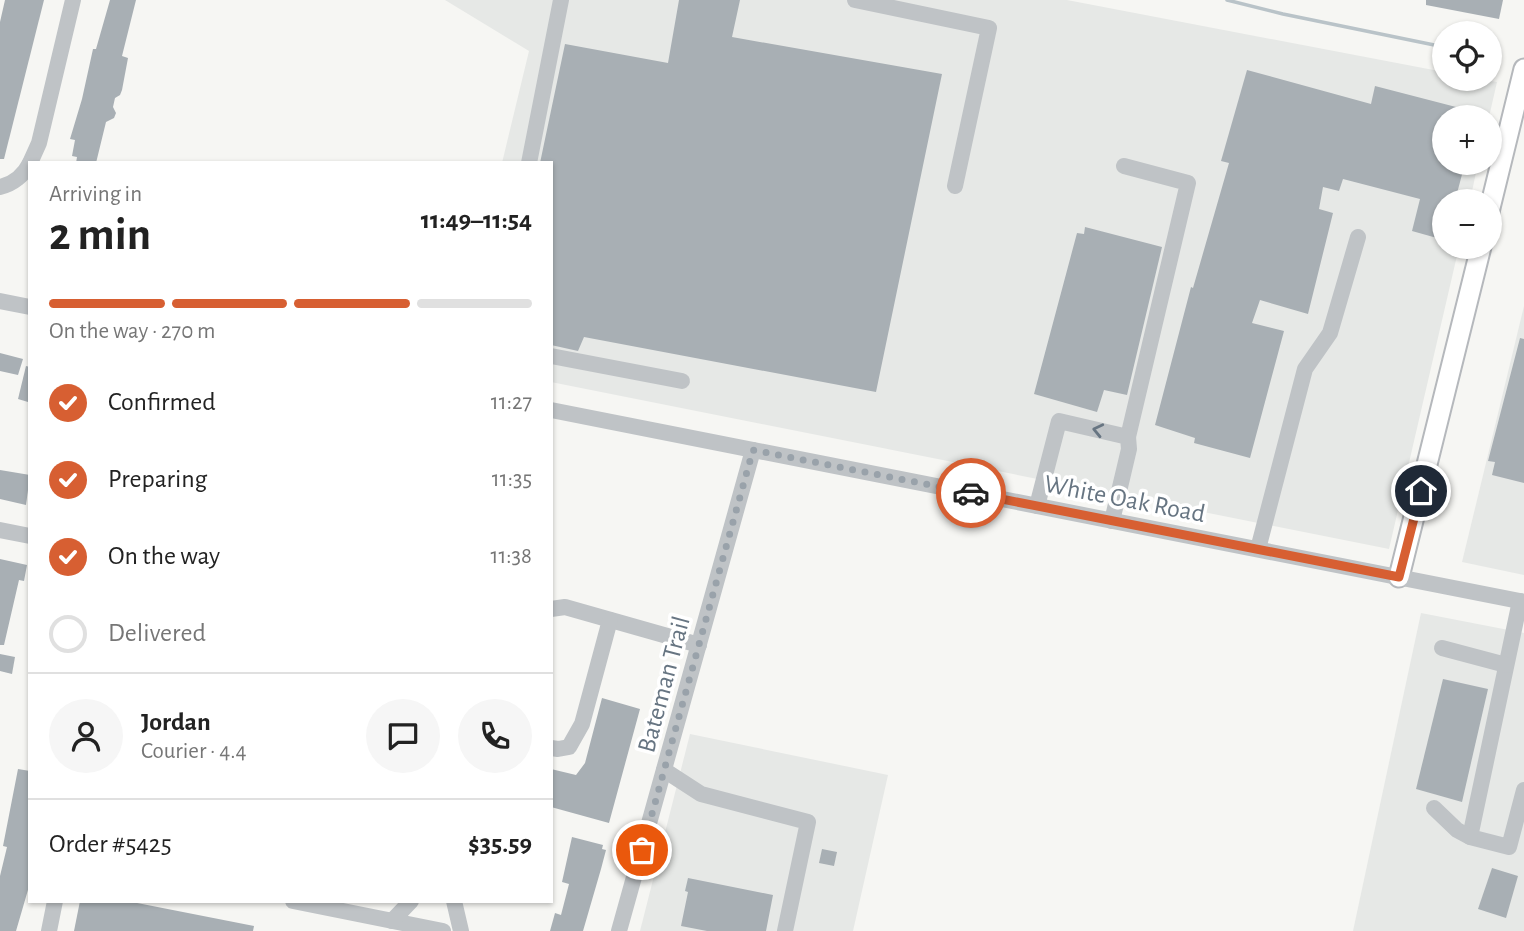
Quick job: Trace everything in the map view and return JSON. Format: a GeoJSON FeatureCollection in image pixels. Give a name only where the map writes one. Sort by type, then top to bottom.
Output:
{"type":"FeatureCollection","features":[{"type":"Feature","properties":{"kind":"main road"},"geometry":{"type":"LineString","coordinates":[[1495,189],[1524,69]]}},
{"type":"Feature","properties":{"kind":"main road"},"geometry":{"type":"LineString","coordinates":[[1399,577],[1478,259]]}},
{"type":"Feature","properties":{"kind":"street"},"geometry":{"type":"LineString","coordinates":[[31,161],[39,143],[73,0]]}},
{"type":"Feature","properties":{"kind":"street"},"geometry":{"type":"LineString","coordinates":[[529,161],[561,0]]}},
{"type":"Feature","properties":{"kind":"street"},"geometry":{"type":"LineString","coordinates":[[855,0],[989,28],[955,186]]}},
{"type":"Feature","properties":{"kind":"street"},"geometry":{"type":"LineString","coordinates":[[0,187],[23,174],[28,166]]}},
{"type":"Feature","properties":{"kind":"street"},"geometry":{"type":"LineString","coordinates":[[1112,521],[1129,449],[1128,437],[1188,183],[1124,166]]}},
{"type":"Feature","properties":{"kind":"street"},"geometry":{"type":"LineString","coordinates":[[1258,549],[1305,369],[1330,333],[1358,237]]}},
{"type":"Feature","properties":{"kind":"street"},"geometry":{"type":"LineString","coordinates":[[0,301],[28,307]]}},
{"type":"Feature","properties":{"kind":"street"},"geometry":{"type":"LineString","coordinates":[[553,356],[682,381]]}},
{"type":"Feature","properties":{"kind":"street","name":"White Oak Road"},"geometry":{"type":"LineString","coordinates":[[553,410],[1522,601]]}},
{"type":"Feature","properties":{"kind":"street"},"geometry":{"type":"LineString","coordinates":[[1037,506],[1059,421],[1128,437]]}},
{"type":"Feature","properties":{"kind":"street","name":"Bateman Trail"},"geometry":{"type":"LineString","coordinates":[[620,931],[753,450]]}},
{"type":"Feature","properties":{"kind":"street"},"geometry":{"type":"LineString","coordinates":[[0,530],[28,536]]}},
{"type":"Feature","properties":{"kind":"street"},"geometry":{"type":"LineString","coordinates":[[1470,837],[1522,601]]}},
{"type":"Feature","properties":{"kind":"street"},"geometry":{"type":"LineString","coordinates":[[553,609],[565,607],[699,645]]}},
{"type":"Feature","properties":{"kind":"street"},"geometry":{"type":"LineString","coordinates":[[553,749],[569,747],[582,724],[610,620]]}},
{"type":"Feature","properties":{"kind":"street"},"geometry":{"type":"LineString","coordinates":[[1442,648],[1506,665]]}},
{"type":"Feature","properties":{"kind":"street"},"geometry":{"type":"LineString","coordinates":[[664,770],[701,794],[808,822],[785,931]]}},
{"type":"Feature","properties":{"kind":"street"},"geometry":{"type":"LineString","coordinates":[[1434,808],[1470,837],[1509,847],[1524,790]]}},
{"type":"Feature","properties":{"kind":"street"},"geometry":{"type":"LineString","coordinates":[[48,931],[55,903]]}},
{"type":"Feature","properties":{"kind":"street"},"geometry":{"type":"LineString","coordinates":[[303,903],[443,931]]}},
{"type":"Feature","properties":{"kind":"street"},"geometry":{"type":"LineString","coordinates":[[392,921],[409,903]]}},
{"type":"Feature","properties":{"kind":"street"},"geometry":{"type":"LineString","coordinates":[[454,903],[461,931]]}},
{"type":"Feature","properties":{"kind":"shaded area"},"geometry":{"type":"Polygon","coordinates":[[[445,0],[1067,0],[1432,70],[1432,91],[1495,91],[1492,105],[1432,105],[1432,175],[1475,175],[1473,189],[1432,189],[1432,259],[1456,259],[1389,549],[553,382],[553,161],[502,161],[529,51],[445,0]]]}},
{"type":"Feature","properties":{"kind":"shaded area"},"geometry":{"type":"Polygon","coordinates":[[[1524,306],[1524,575],[1462,562],[1524,306]]]}},
{"type":"Feature","properties":{"kind":"shaded area"},"geometry":{"type":"Polygon","coordinates":[[[1421,613],[1524,633],[1524,931],[1353,931],[1421,613]]]}},
{"type":"Feature","properties":{"kind":"shaded area"},"geometry":{"type":"Polygon","coordinates":[[[690,734],[888,775],[853,931],[640,931],[690,734]]]}},
{"type":"Feature","properties":{"kind":"building"},"geometry":{"type":"Polygon","coordinates":[[[5,0],[44,0],[4,159],[0,159],[0,22],[5,0]]]}},
{"type":"Feature","properties":{"kind":"building"},"geometry":{"type":"Polygon","coordinates":[[[110,0],[136,0],[122,56],[128,58],[122,90],[115,98],[113,107],[116,113],[114,118],[106,122],[96,161],[76,161],[77,157],[72,156],[75,140],[70,139],[93,49],[96,49],[110,0]]]}},
{"type":"Feature","properties":{"kind":"building"},"geometry":{"type":"Polygon","coordinates":[[[679,0],[740,0],[732,37],[942,74],[876,392],[584,337],[578,351],[553,345],[553,161],[540,161],[565,44],[668,63],[679,0]]]}},
{"type":"Feature","properties":{"kind":"building"},"geometry":{"type":"Polygon","coordinates":[[[1426,0],[1503,0],[1499,19],[1426,5],[1426,0]]]}},
{"type":"Feature","properties":{"kind":"building"},"geometry":{"type":"Polygon","coordinates":[[[1247,70],[1371,104],[1375,86],[1448,105],[1432,105],[1432,175],[1462,175],[1458,189],[1432,189],[1432,237],[1412,231],[1420,199],[1343,179],[1339,191],[1323,187],[1319,209],[1333,213],[1308,314],[1260,300],[1252,323],[1284,331],[1250,458],[1194,443],[1195,438],[1155,425],[1191,287],[1193,288],[1229,163],[1221,161],[1247,70]]]}},
{"type":"Feature","properties":{"kind":"building"},"geometry":{"type":"Polygon","coordinates":[[[1085,227],[1162,247],[1127,395],[1104,390],[1097,412],[1034,394],[1077,233],[1084,234],[1085,227]]]}},
{"type":"Feature","properties":{"kind":"building"},"geometry":{"type":"Polygon","coordinates":[[[1520,338],[1524,339],[1524,483],[1492,475],[1495,462],[1488,461],[1520,338]]]}},
{"type":"Feature","properties":{"kind":"building"},"geometry":{"type":"Polygon","coordinates":[[[0,353],[23,359],[18,375],[0,371],[0,353]]]}},
{"type":"Feature","properties":{"kind":"building"},"geometry":{"type":"Polygon","coordinates":[[[26,366],[28,366],[28,402],[18,399],[26,366]]]}},
{"type":"Feature","properties":{"kind":"building"},"geometry":{"type":"Polygon","coordinates":[[[0,470],[28,475],[26,505],[0,499],[0,470]]]}},
{"type":"Feature","properties":{"kind":"building"},"geometry":{"type":"Polygon","coordinates":[[[0,559],[27,565],[24,581],[19,580],[4,645],[0,645],[0,559]]]}},
{"type":"Feature","properties":{"kind":"building"},"geometry":{"type":"Polygon","coordinates":[[[0,654],[15,657],[12,674],[0,671],[0,654]]]}},
{"type":"Feature","properties":{"kind":"building"},"geometry":{"type":"Polygon","coordinates":[[[1443,679],[1488,689],[1462,802],[1416,789],[1443,679]]]}},
{"type":"Feature","properties":{"kind":"building"},"geometry":{"type":"Polygon","coordinates":[[[602,698],[640,709],[609,823],[553,808],[553,769],[576,775],[585,763],[602,698]]]}},
{"type":"Feature","properties":{"kind":"building"},"geometry":{"type":"Polygon","coordinates":[[[18,769],[28,771],[28,890],[16,931],[0,931],[0,876],[7,847],[3,846],[18,769]]]}},
{"type":"Feature","properties":{"kind":"building"},"geometry":{"type":"Polygon","coordinates":[[[572,837],[603,845],[602,849],[606,850],[583,931],[550,931],[555,913],[561,915],[569,884],[562,882],[572,837]]]}},
{"type":"Feature","properties":{"kind":"building"},"geometry":{"type":"Polygon","coordinates":[[[822,849],[837,852],[834,866],[819,863],[822,849]]]}},
{"type":"Feature","properties":{"kind":"building"},"geometry":{"type":"Polygon","coordinates":[[[1492,868],[1518,876],[1506,918],[1478,909],[1492,868]]]}},
{"type":"Feature","properties":{"kind":"building"},"geometry":{"type":"Polygon","coordinates":[[[688,878],[773,895],[766,931],[707,931],[681,926],[688,878]]]}},
{"type":"Feature","properties":{"kind":"building"},"geometry":{"type":"Polygon","coordinates":[[[80,903],[137,903],[254,926],[253,931],[74,931],[80,903]]]}},
{"type":"Feature","properties":{"kind":"waterway"},"geometry":{"type":"LineString","coordinates":[[1227,0],[1432,45]]}},
{"type":"Feature","properties":{"kind":"way so far"},"geometry":{"type":"LineString","coordinates":[[642,850],[753,450],[971,493]]}},
{"type":"Feature","properties":{"kind":"route"},"geometry":{"type":"LineString","coordinates":[[971,493],[1399,577],[1421,491]]}}]}
